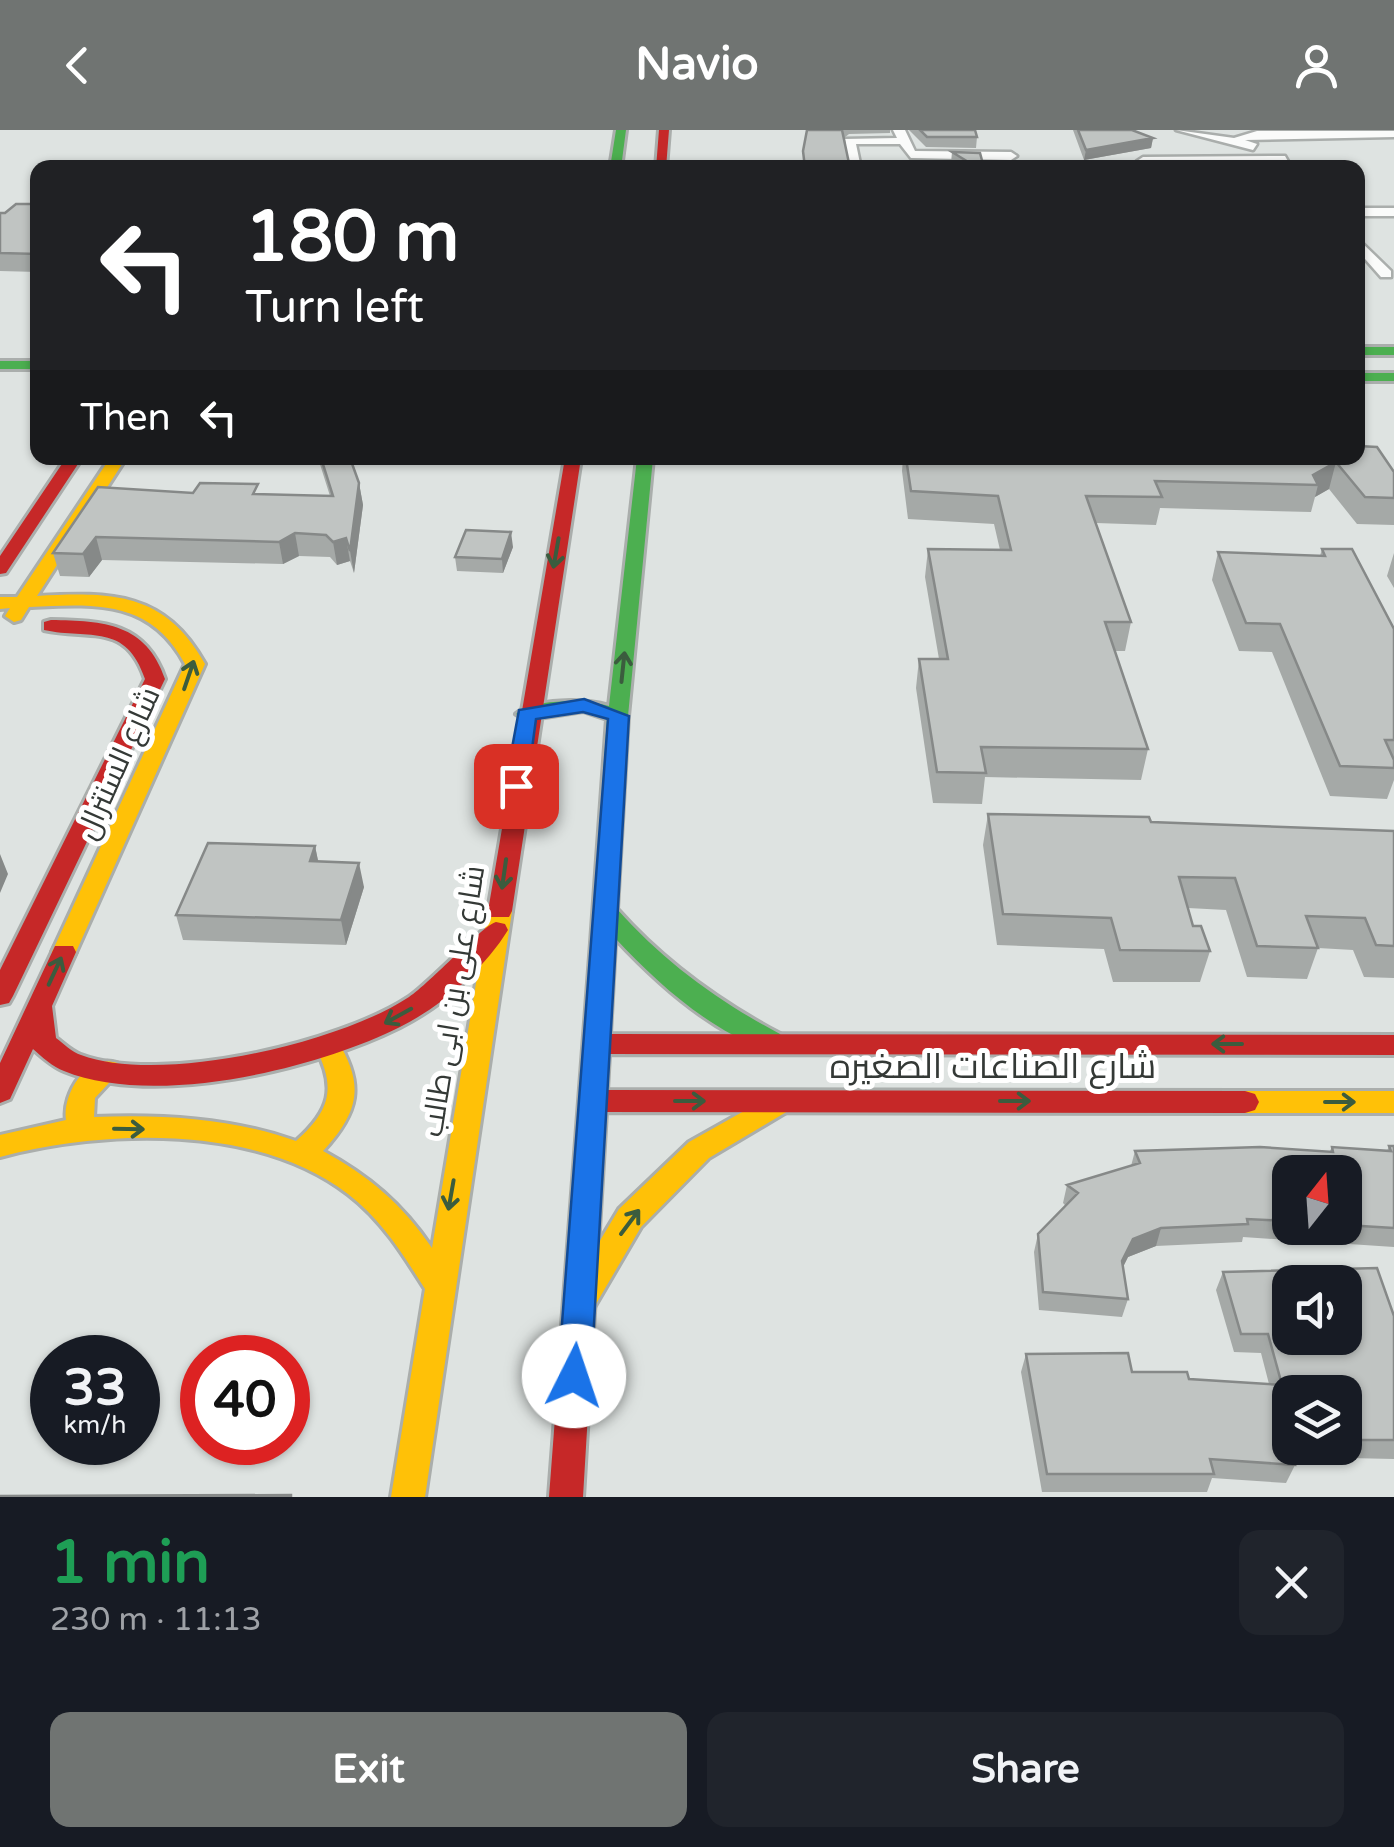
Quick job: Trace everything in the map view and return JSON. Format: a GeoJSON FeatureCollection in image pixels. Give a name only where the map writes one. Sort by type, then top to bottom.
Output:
{"type":"FeatureCollection","features":[{"type":"Feature","properties":{"kind":"street"},"geometry":{"type":"LineString","coordinates":[[616,160],[621,130]]}},
{"type":"Feature","properties":{"kind":"street"},"geometry":{"type":"LineString","coordinates":[[662,160],[664,130]]}},
{"type":"Feature","properties":{"kind":"street"},"geometry":{"type":"LineString","coordinates":[[1182,130],[1206,135],[1394,134]]}},
{"type":"Feature","properties":{"kind":"street"},"geometry":{"type":"LineString","coordinates":[[853,160],[849,141],[900,135],[906,152],[925,160]]}},
{"type":"Feature","properties":{"kind":"street"},"geometry":{"type":"LineString","coordinates":[[1145,160],[1206,135]]}},
{"type":"Feature","properties":{"kind":"street"},"geometry":{"type":"LineString","coordinates":[[1242,135],[1282,160]]}},
{"type":"Feature","properties":{"kind":"street"},"geometry":{"type":"LineString","coordinates":[[957,160],[1012,156]]}},
{"type":"Feature","properties":{"kind":"street"},"geometry":{"type":"LineString","coordinates":[[1365,212],[1394,212]]}},
{"type":"Feature","properties":{"kind":"street"},"geometry":{"type":"LineString","coordinates":[[1365,251],[1390,274]]}},
{"type":"Feature","properties":{"kind":"street"},"geometry":{"type":"LineString","coordinates":[[0,343],[30,343]]}},
{"type":"Feature","properties":{"kind":"street"},"geometry":{"type":"LineString","coordinates":[[1365,351],[1394,351]]}},
{"type":"Feature","properties":{"kind":"street"},"geometry":{"type":"LineString","coordinates":[[0,365],[30,366]]}},
{"type":"Feature","properties":{"kind":"street"},"geometry":{"type":"LineString","coordinates":[[1365,377],[1394,378]]}},
{"type":"Feature","properties":{"kind":"street"},"geometry":{"type":"LineString","coordinates":[[0,570],[69,465]]}},
{"type":"Feature","properties":{"kind":"street"},"geometry":{"type":"LineString","coordinates":[[7,614],[113,465]]}},
{"type":"Feature","properties":{"kind":"street","name":"شارع على بن ابى طالب"},"geometry":{"type":"LineString","coordinates":[[408,1497],[437,1281],[496,929],[526,714],[573,465]]}},
{"type":"Feature","properties":{"kind":"street"},"geometry":{"type":"LineString","coordinates":[[566,1497],[618,716],[643,465]]}},
{"type":"Feature","properties":{"kind":"street"},"geometry":{"type":"LineString","coordinates":[[50,493],[94,494]]}},
{"type":"Feature","properties":{"kind":"street","name":"شارع السنترال"},"geometry":{"type":"LineString","coordinates":[[0,1092],[195,664],[192,642],[175,623],[148,610],[112,603],[7,614]]}},
{"type":"Feature","properties":{"kind":"street","name":"شارع السنترال"},"geometry":{"type":"LineString","coordinates":[[0,996],[155,680],[154,660],[141,644],[119,632],[7,614]]}},
{"type":"Feature","properties":{"kind":"street"},"geometry":{"type":"LineString","coordinates":[[526,714],[584,705],[618,716]]}},
{"type":"Feature","properties":{"kind":"street"},"geometry":{"type":"LineString","coordinates":[[103,785],[141,782]]}},
{"type":"Feature","properties":{"kind":"street"},"geometry":{"type":"LineString","coordinates":[[62,869],[104,866]]}},
{"type":"Feature","properties":{"kind":"street"},"geometry":{"type":"LineString","coordinates":[[605,910],[644,960],[687,994],[776,1044]]}},
{"type":"Feature","properties":{"kind":"street"},"geometry":{"type":"LineString","coordinates":[[39,1005],[39,1038],[51,1053],[108,1070],[241,1068],[328,1047],[376,1028],[434,994],[459,973],[496,929]]}},
{"type":"Feature","properties":{"kind":"street","name":"شارع الصناعات الصغيره"},"geometry":{"type":"LineString","coordinates":[[597,1044],[1394,1044]]}},
{"type":"Feature","properties":{"kind":"street"},"geometry":{"type":"LineString","coordinates":[[302,1152],[330,1128],[345,1098],[344,1070],[328,1047]]}},
{"type":"Feature","properties":{"kind":"street"},"geometry":{"type":"LineString","coordinates":[[84,1129],[76,1110],[79,1099],[108,1070]]}},
{"type":"Feature","properties":{"kind":"street","name":"شارع الصناعات الصغيره"},"geometry":{"type":"LineString","coordinates":[[593,1101],[1394,1102]]}},
{"type":"Feature","properties":{"kind":"street"},"geometry":{"type":"LineString","coordinates":[[579,1304],[630,1218],[699,1150],[781,1101]]}},
{"type":"Feature","properties":{"kind":"street"},"geometry":{"type":"LineString","coordinates":[[0,1146],[30,1134],[84,1129],[238,1133],[302,1152],[357,1183],[389,1210],[416,1243],[437,1281]]}},
{"type":"Feature","properties":{"kind":"building"},"geometry":{"type":"Polygon","coordinates":[[[807,130],[842,130],[848,160],[804,160],[807,130]]]}},
{"type":"Feature","properties":{"kind":"building"},"geometry":{"type":"Polygon","coordinates":[[[920,130],[975,130],[977,137],[927,137],[920,130]]]}},
{"type":"Feature","properties":{"kind":"building"},"geometry":{"type":"Polygon","coordinates":[[[1078,130],[1132,130],[1153,138],[1086,150],[1078,130]]]}},
{"type":"Feature","properties":{"kind":"building"},"geometry":{"type":"Polygon","coordinates":[[[952,152],[980,153],[982,160],[965,160],[952,152]]]}},
{"type":"Feature","properties":{"kind":"building"},"geometry":{"type":"Polygon","coordinates":[[[16,204],[30,204],[30,254],[0,253],[0,213],[16,204]]]}},
{"type":"Feature","properties":{"kind":"building"},"geometry":{"type":"Polygon","coordinates":[[[1365,446],[1377,447],[1394,472],[1394,498],[1365,497],[1338,465],[1365,465],[1365,446]]]}},
{"type":"Feature","properties":{"kind":"building"},"geometry":{"type":"Polygon","coordinates":[[[323,465],[353,465],[359,483],[350,551],[346,538],[333,542],[326,535],[295,533],[279,542],[96,537],[83,554],[53,553],[98,487],[193,493],[200,483],[258,484],[253,494],[333,496],[323,465]]]}},
{"type":"Feature","properties":{"kind":"building"},"geometry":{"type":"Polygon","coordinates":[[[907,465],[1331,465],[1313,475],[1318,485],[1155,481],[1162,497],[1086,496],[1131,622],[1105,622],[1148,749],[981,747],[986,773],[937,772],[919,659],[948,659],[928,549],[1011,550],[998,496],[911,491],[907,465]]]}},
{"type":"Feature","properties":{"kind":"building"},"geometry":{"type":"Polygon","coordinates":[[[466,530],[511,532],[502,559],[455,557],[466,530]]]}},
{"type":"Feature","properties":{"kind":"building"},"geometry":{"type":"Polygon","coordinates":[[[1322,549],[1352,549],[1394,629],[1394,740],[1385,740],[1394,768],[1340,766],[1280,624],[1246,623],[1218,552],[1325,556],[1322,549]]]}},
{"type":"Feature","properties":{"kind":"building"},"geometry":{"type":"Polygon","coordinates":[[[988,814],[1149,817],[1151,822],[1394,831],[1394,946],[1376,945],[1365,918],[1306,916],[1318,948],[1257,946],[1235,878],[1179,877],[1193,926],[1201,926],[1210,951],[1120,950],[1111,918],[1003,914],[988,814]]]}},
{"type":"Feature","properties":{"kind":"building"},"geometry":{"type":"Polygon","coordinates":[[[208,843],[315,846],[310,861],[359,863],[341,920],[176,915],[208,843]]]}},
{"type":"Feature","properties":{"kind":"building"},"geometry":{"type":"Polygon","coordinates":[[[1389,1146],[1394,1146],[1394,1228],[1362,1226],[1362,1155],[1272,1155],[1272,1220],[1161,1228],[1133,1239],[1122,1261],[1128,1299],[1043,1292],[1038,1234],[1078,1193],[1067,1185],[1140,1163],[1135,1151],[1260,1147],[1333,1152],[1332,1147],[1391,1151],[1389,1146]]]}},
{"type":"Feature","properties":{"kind":"building"},"geometry":{"type":"Polygon","coordinates":[[[1362,1268],[1377,1268],[1394,1316],[1394,1440],[1362,1440],[1362,1375],[1279,1375],[1274,1355],[1362,1355],[1362,1268]]]}},
{"type":"Feature","properties":{"kind":"building"},"geometry":{"type":"Polygon","coordinates":[[[1272,1271],[1272,1349],[1268,1334],[1241,1334],[1223,1272],[1272,1271]]]}},
{"type":"Feature","properties":{"kind":"building"},"geometry":{"type":"Polygon","coordinates":[[[1128,1353],[1132,1372],[1187,1372],[1189,1379],[1272,1384],[1272,1463],[1210,1459],[1214,1474],[1047,1474],[1026,1354],[1128,1353]]]}},
{"type":"Feature","properties":{"kind":"building"},"geometry":{"type":"Polygon","coordinates":[[[0,1496],[291,1497],[0,1497],[0,1496]]]}},
{"type":"Feature","properties":{"kind":"traffic: fast"},"geometry":{"type":"LineString","coordinates":[[616,160],[621,130]]}},
{"type":"Feature","properties":{"kind":"traffic: fast"},"geometry":{"type":"LineString","coordinates":[[1365,351],[1394,351]]}},
{"type":"Feature","properties":{"kind":"traffic: fast"},"geometry":{"type":"LineString","coordinates":[[0,365],[30,365]]}},
{"type":"Feature","properties":{"kind":"traffic: fast"},"geometry":{"type":"LineString","coordinates":[[1365,377],[1394,377]]}},
{"type":"Feature","properties":{"kind":"traffic: fast"},"geometry":{"type":"LineString","coordinates":[[603,943],[618,716],[644,465]]}},
{"type":"Feature","properties":{"kind":"traffic: fast"},"geometry":{"type":"LineString","coordinates":[[526,714],[584,705],[618,716]]}},
{"type":"Feature","properties":{"kind":"traffic: fast"},"geometry":{"type":"LineString","coordinates":[[605,910],[641,951],[681,985],[771,1041]]}},
{"type":"Feature","properties":{"kind":"traffic: slow"},"geometry":{"type":"LineString","coordinates":[[14,616],[113,465]]}},
{"type":"Feature","properties":{"kind":"traffic: slow"},"geometry":{"type":"LineString","coordinates":[[0,603],[85,600],[139,609],[162,620],[181,638],[195,664],[64,952]]}},
{"type":"Feature","properties":{"kind":"traffic: slow"},"geometry":{"type":"LineString","coordinates":[[408,1497],[500,911]]}},
{"type":"Feature","properties":{"kind":"traffic: slow"},"geometry":{"type":"LineString","coordinates":[[302,1153],[325,1130],[340,1105],[342,1077],[328,1047]]}},
{"type":"Feature","properties":{"kind":"traffic: slow"},"geometry":{"type":"LineString","coordinates":[[84,1129],[79,1111],[82,1095],[107,1070]]}},
{"type":"Feature","properties":{"kind":"traffic: slow"},"geometry":{"type":"LineString","coordinates":[[1245,1102],[1394,1102]]}},
{"type":"Feature","properties":{"kind":"traffic: slow"},"geometry":{"type":"LineString","coordinates":[[582,1299],[630,1218],[699,1150],[778,1103]]}},
{"type":"Feature","properties":{"kind":"traffic: slow"},"geometry":{"type":"LineString","coordinates":[[0,1146],[82,1129],[130,1127],[178,1128],[272,1144],[313,1159],[362,1188],[398,1225],[437,1281]]}},
{"type":"Feature","properties":{"kind":"traffic: jam"},"geometry":{"type":"LineString","coordinates":[[662,160],[664,130]]}},
{"type":"Feature","properties":{"kind":"traffic: jam"},"geometry":{"type":"LineString","coordinates":[[0,569],[69,465]]}},
{"type":"Feature","properties":{"kind":"traffic: jam"},"geometry":{"type":"LineString","coordinates":[[500,911],[572,465]]}},
{"type":"Feature","properties":{"kind":"traffic: jam"},"geometry":{"type":"LineString","coordinates":[[0,996],[155,679],[149,662],[129,639],[101,629],[51,626]]}},
{"type":"Feature","properties":{"kind":"traffic: jam"},"geometry":{"type":"LineString","coordinates":[[39,1005],[43,1043],[70,1063],[110,1073],[160,1075],[214,1070],[319,1047],[393,1019],[449,980],[496,930]]}},
{"type":"Feature","properties":{"kind":"traffic: jam"},"geometry":{"type":"LineString","coordinates":[[566,1497],[603,943]]}},
{"type":"Feature","properties":{"kind":"traffic: jam"},"geometry":{"type":"LineString","coordinates":[[0,1092],[64,952]]}},
{"type":"Feature","properties":{"kind":"traffic: jam"},"geometry":{"type":"LineString","coordinates":[[597,1044],[1394,1045]]}},
{"type":"Feature","properties":{"kind":"traffic: jam"},"geometry":{"type":"LineString","coordinates":[[593,1101],[1245,1102]]}},
{"type":"Feature","properties":{"kind":"route"},"geometry":{"type":"LineString","coordinates":[[516,786],[526,714],[544,708],[584,705],[618,716],[574,1376]]}}]}
